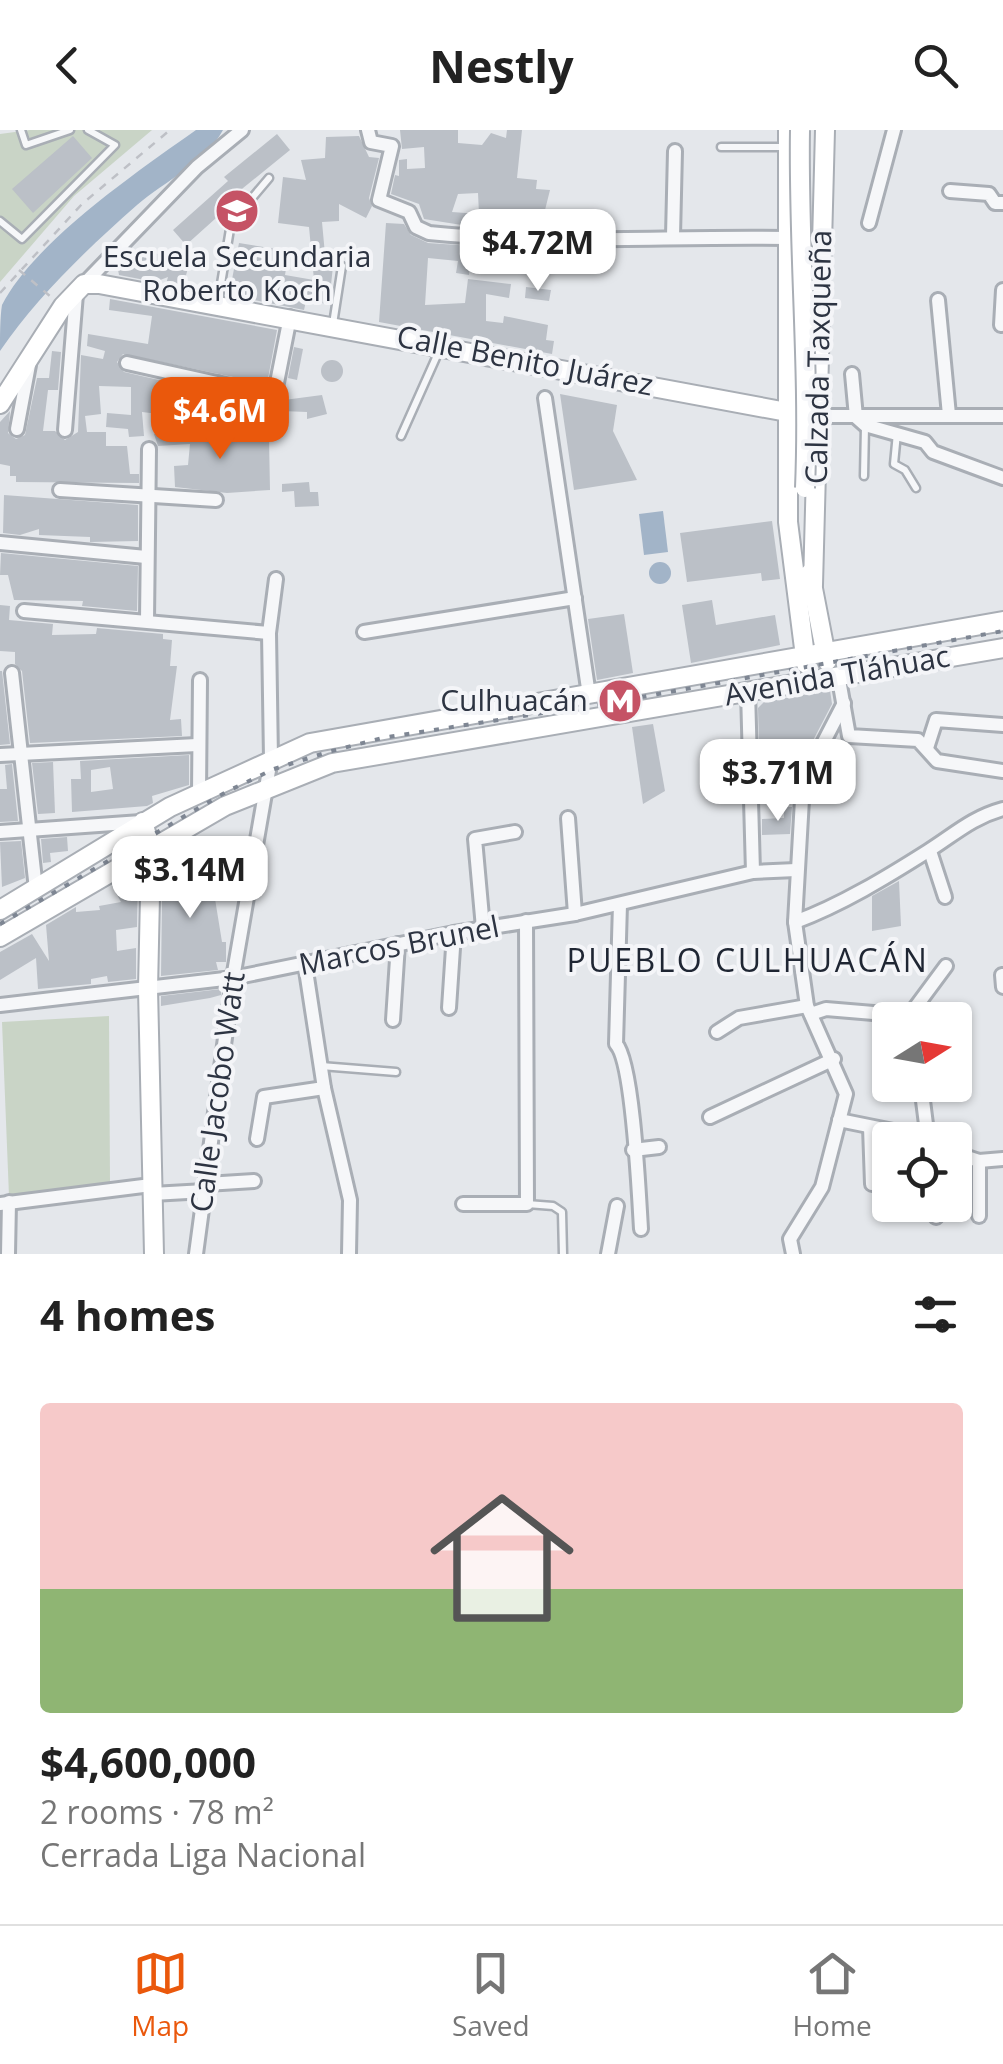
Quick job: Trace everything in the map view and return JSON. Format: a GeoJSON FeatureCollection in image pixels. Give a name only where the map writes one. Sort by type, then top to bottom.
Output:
{"type":"FeatureCollection","features":[{"type":"Feature","properties":{"kind":"main road","name":"Calzada Taxqueña"},"geometry":{"type":"LineString","coordinates":[[800,130],[798,257],[808,412],[804,552],[834,675]]}},
{"type":"Feature","properties":{"kind":"main road","name":"Calzada Taxqueña"},"geometry":{"type":"LineString","coordinates":[[788,372],[811,257],[814,130]]}},
{"type":"Feature","properties":{"kind":"main road","name":"Calzada Taxqueña"},"geometry":{"type":"LineString","coordinates":[[813,585],[825,130]]}},
{"type":"Feature","properties":{"kind":"main road","name":"Calzada Taxqueña"},"geometry":{"type":"LineString","coordinates":[[788,138],[790,560],[808,680]]}},
{"type":"Feature","properties":{"kind":"main road","name":"Calle Benito Juárez"},"geometry":{"type":"LineString","coordinates":[[81,288],[218,304],[333,324],[787,412]]}},
{"type":"Feature","properties":{"kind":"main road"},"geometry":{"type":"LineString","coordinates":[[0,404],[31,353],[81,288]]}},
{"type":"Feature","properties":{"kind":"main road","name":"Avenida Tláhuac"},"geometry":{"type":"LineString","coordinates":[[0,910],[198,793],[310,744],[454,715],[589,695],[1003,620]]}},
{"type":"Feature","properties":{"kind":"main road","name":"Avenida Tláhuac"},"geometry":{"type":"LineString","coordinates":[[0,937],[266,787],[332,763],[1003,648]]}},
{"type":"Feature","properties":{"kind":"main road"},"geometry":{"type":"LineString","coordinates":[[454,715],[457,740]]}},
{"type":"Feature","properties":{"kind":"main road"},"geometry":{"type":"LineString","coordinates":[[144,822],[151,849],[148,990],[154,1254]]}},
{"type":"Feature","properties":{"kind":"street"},"geometry":{"type":"LineString","coordinates":[[65,430],[81,288],[197,167],[242,130]]}},
{"type":"Feature","properties":{"kind":"street"},"geometry":{"type":"LineString","coordinates":[[368,130],[370,142],[392,146],[379,200],[409,212],[416,227],[425,232],[584,242],[674,236],[787,238]]}},
{"type":"Feature","properties":{"kind":"street"},"geometry":{"type":"LineString","coordinates":[[870,222],[894,130]]}},
{"type":"Feature","properties":{"kind":"street"},"geometry":{"type":"LineString","coordinates":[[674,236],[675,151]]}},
{"type":"Feature","properties":{"kind":"street"},"geometry":{"type":"LineString","coordinates":[[950,192],[988,194],[995,203],[1003,203]]}},
{"type":"Feature","properties":{"kind":"street"},"geometry":{"type":"LineString","coordinates":[[1001,325],[1003,290]]}},
{"type":"Feature","properties":{"kind":"street"},"geometry":{"type":"LineString","coordinates":[[938,300],[948,415]]}},
{"type":"Feature","properties":{"kind":"street"},"geometry":{"type":"LineString","coordinates":[[269,423],[290,317]]}},
{"type":"Feature","properties":{"kind":"street"},"geometry":{"type":"LineString","coordinates":[[17,428],[31,353]]}},
{"type":"Feature","properties":{"kind":"street"},"geometry":{"type":"LineString","coordinates":[[127,363],[275,396]]}},
{"type":"Feature","properties":{"kind":"street"},"geometry":{"type":"LineString","coordinates":[[852,374],[860,421]]}},
{"type":"Feature","properties":{"kind":"street"},"geometry":{"type":"LineString","coordinates":[[217,383],[218,418]]}},
{"type":"Feature","properties":{"kind":"street"},"geometry":{"type":"LineString","coordinates":[[545,398],[589,695]]}},
{"type":"Feature","properties":{"kind":"street"},"geometry":{"type":"LineString","coordinates":[[819,416],[860,421],[896,432],[924,442],[933,452],[1003,478]]}},
{"type":"Feature","properties":{"kind":"street"},"geometry":{"type":"LineString","coordinates":[[860,421],[1003,416]]}},
{"type":"Feature","properties":{"kind":"street"},"geometry":{"type":"LineString","coordinates":[[146,620],[149,448]]}},
{"type":"Feature","properties":{"kind":"street"},"geometry":{"type":"LineString","coordinates":[[60,490],[216,500]]}},
{"type":"Feature","properties":{"kind":"street"},"geometry":{"type":"LineString","coordinates":[[0,543],[146,558]]}},
{"type":"Feature","properties":{"kind":"street","name":"Calle Jacobo Watt"},"geometry":{"type":"LineString","coordinates":[[196,1254],[233,978],[271,759],[269,633],[276,579]]}},
{"type":"Feature","properties":{"kind":"street"},"geometry":{"type":"LineString","coordinates":[[364,632],[575,598]]}},
{"type":"Feature","properties":{"kind":"street"},"geometry":{"type":"LineString","coordinates":[[24,611],[269,633]]}},
{"type":"Feature","properties":{"kind":"street"},"geometry":{"type":"LineString","coordinates":[[12,672],[36,889]]}},
{"type":"Feature","properties":{"kind":"street"},"geometry":{"type":"LineString","coordinates":[[834,675],[844,703],[849,736],[918,740],[937,761],[1003,771]]}},
{"type":"Feature","properties":{"kind":"street"},"geometry":{"type":"LineString","coordinates":[[198,793],[200,680]]}},
{"type":"Feature","properties":{"kind":"street"},"geometry":{"type":"LineString","coordinates":[[748,690],[754,872]]}},
{"type":"Feature","properties":{"kind":"street"},"geometry":{"type":"LineString","coordinates":[[793,1254],[790,1239],[822,1187],[846,1085],[809,1010],[796,922],[803,785],[844,703]]}},
{"type":"Feature","properties":{"kind":"street"},"geometry":{"type":"LineString","coordinates":[[928,748],[936,720],[1003,725]]}},
{"type":"Feature","properties":{"kind":"street"},"geometry":{"type":"LineString","coordinates":[[0,755],[198,745]]}},
{"type":"Feature","properties":{"kind":"street"},"geometry":{"type":"LineString","coordinates":[[796,922],[836,905],[930,851],[974,817],[1003,809]]}},
{"type":"Feature","properties":{"kind":"street"},"geometry":{"type":"LineString","coordinates":[[568,818],[576,914]]}},
{"type":"Feature","properties":{"kind":"street"},"geometry":{"type":"LineString","coordinates":[[0,832],[144,822]]}},
{"type":"Feature","properties":{"kind":"street"},"geometry":{"type":"LineString","coordinates":[[482,928],[474,838],[515,832]]}},
{"type":"Feature","properties":{"kind":"street"},"geometry":{"type":"LineString","coordinates":[[930,851],[945,898]]}},
{"type":"Feature","properties":{"kind":"street","name":"Marcos Brunel"},"geometry":{"type":"LineString","coordinates":[[0,1006],[233,978],[454,933],[576,914],[754,872],[796,870]]}},
{"type":"Feature","properties":{"kind":"street"},"geometry":{"type":"LineString","coordinates":[[620,904],[616,1044],[622,1052],[628,1081],[640,1229]]}},
{"type":"Feature","properties":{"kind":"street"},"geometry":{"type":"LineString","coordinates":[[463,1204],[527,1204],[526,921]]}},
{"type":"Feature","properties":{"kind":"street"},"geometry":{"type":"LineString","coordinates":[[449,1008],[454,933]]}},
{"type":"Feature","properties":{"kind":"street"},"geometry":{"type":"LineString","coordinates":[[393,1020],[398,944]]}},
{"type":"Feature","properties":{"kind":"street"},"geometry":{"type":"LineString","coordinates":[[305,964],[324,1088],[350,1200],[349,1254]]}},
{"type":"Feature","properties":{"kind":"street"},"geometry":{"type":"LineString","coordinates":[[717,1032],[739,1018],[809,1010],[909,1016],[946,966]]}},
{"type":"Feature","properties":{"kind":"street"},"geometry":{"type":"LineString","coordinates":[[1002,974],[1003,987]]}},
{"type":"Feature","properties":{"kind":"street"},"geometry":{"type":"LineString","coordinates":[[710,1118],[834,1059]]}},
{"type":"Feature","properties":{"kind":"street"},"geometry":{"type":"LineString","coordinates":[[257,1139],[264,1096],[324,1088]]}},
{"type":"Feature","properties":{"kind":"street"},"geometry":{"type":"LineString","coordinates":[[840,1120],[870,1127],[872,1184]]}},
{"type":"Feature","properties":{"kind":"street"},"geometry":{"type":"LineString","coordinates":[[633,1150],[659,1147]]}},
{"type":"Feature","properties":{"kind":"street"},"geometry":{"type":"LineString","coordinates":[[972,1158],[1003,1159]]}},
{"type":"Feature","properties":{"kind":"street"},"geometry":{"type":"LineString","coordinates":[[979,1216],[980,1161]]}},
{"type":"Feature","properties":{"kind":"street"},"geometry":{"type":"LineString","coordinates":[[8,1254],[4,1203],[254,1180]]}},
{"type":"Feature","properties":{"kind":"street"},"geometry":{"type":"LineString","coordinates":[[608,1254],[617,1206]]}},
{"type":"Feature","properties":{"kind":"lane"},"geometry":{"type":"LineString","coordinates":[[22,130],[26,144],[70,130]]}},
{"type":"Feature","properties":{"kind":"lane"},"geometry":{"type":"LineString","coordinates":[[0,220],[22,240],[115,145],[88,130]]}},
{"type":"Feature","properties":{"kind":"lane"},"geometry":{"type":"LineString","coordinates":[[721,147],[788,138]]}},
{"type":"Feature","properties":{"kind":"lane"},"geometry":{"type":"LineString","coordinates":[[218,304],[231,223],[268,178]]}},
{"type":"Feature","properties":{"kind":"lane"},"geometry":{"type":"LineString","coordinates":[[333,324],[342,266]]}},
{"type":"Feature","properties":{"kind":"lane"},"geometry":{"type":"LineString","coordinates":[[402,436],[442,345]]}},
{"type":"Feature","properties":{"kind":"lane"},"geometry":{"type":"LineString","coordinates":[[860,421],[864,476]]}},
{"type":"Feature","properties":{"kind":"lane"},"geometry":{"type":"LineString","coordinates":[[896,432],[894,464],[905,470],[916,488]]}},
{"type":"Feature","properties":{"kind":"lane"},"geometry":{"type":"LineString","coordinates":[[320,1066],[396,1072]]}},
{"type":"Feature","properties":{"kind":"lane"},"geometry":{"type":"LineString","coordinates":[[527,1204],[553,1206],[562,1212],[562,1254]]}},
{"type":"Feature","properties":{"kind":"path"},"geometry":{"type":"LineString","coordinates":[[0,293],[82,204],[170,130]]}},
{"type":"Feature","properties":{"kind":"path"},"geometry":{"type":"LineString","coordinates":[[19,271],[51,296]]}},
{"type":"Feature","properties":{"kind":"green space"},"geometry":{"type":"Polygon","coordinates":[[[30,130],[152,130],[74,196],[0,282],[0,134],[30,130]]]}},
{"type":"Feature","properties":{"kind":"green space"},"geometry":{"type":"Polygon","coordinates":[[[109,1016],[110,1182],[9,1196],[2,1022],[109,1016]]]}},
{"type":"Feature","properties":{"kind":"water"},"geometry":{"type":"Polygon","coordinates":[[[196,130],[223,130],[206,153],[137,205],[82,256],[30,311],[0,351],[2,305],[38,257],[89,209],[196,130]]]}},
{"type":"Feature","properties":{"kind":"water"},"geometry":{"type":"Polygon","coordinates":[[[663,511],[668,552],[644,555],[639,514],[663,511]]]}},
{"type":"Feature","properties":{"kind":"water"},"geometry":{"type":"Polygon","coordinates":[[[660,562],[668,565],[668,581],[660,584],[652,581],[649,573],[652,565],[660,562]]]}},
{"type":"Feature","properties":{"kind":"building"},"geometry":{"type":"Polygon","coordinates":[[[400,130],[458,130],[458,143],[482,145],[491,133],[506,138],[507,130],[522,130],[517,178],[537,180],[536,189],[550,190],[541,226],[502,228],[469,222],[468,226],[424,219],[419,204],[391,194],[395,175],[399,176],[399,160],[407,159],[407,169],[425,168],[424,147],[402,149],[400,130]],[[478,193],[458,194],[452,212],[479,214],[478,193]]]}},
{"type":"Feature","properties":{"kind":"building"},"geometry":{"type":"Polygon","coordinates":[[[277,134],[290,150],[232,197],[235,201],[186,245],[173,230],[228,181],[224,177],[277,134]]]}},
{"type":"Feature","properties":{"kind":"building"},"geometry":{"type":"Polygon","coordinates":[[[73,136],[92,158],[33,213],[12,189],[73,136]]]}},
{"type":"Feature","properties":{"kind":"building"},"geometry":{"type":"Polygon","coordinates":[[[359,136],[369,157],[379,158],[369,198],[372,206],[366,218],[339,204],[339,221],[322,222],[326,265],[333,266],[329,304],[306,301],[304,310],[229,295],[239,243],[289,251],[285,275],[314,280],[309,227],[278,223],[283,177],[306,180],[301,160],[325,158],[326,137],[359,136]]]}},
{"type":"Feature","properties":{"kind":"building"},"geometry":{"type":"Polygon","coordinates":[[[386,223],[404,224],[411,235],[428,243],[549,251],[553,270],[470,265],[469,275],[456,273],[458,261],[428,258],[425,305],[465,303],[468,279],[511,284],[509,298],[486,294],[486,321],[503,323],[504,316],[548,325],[546,340],[554,341],[552,354],[379,322],[386,223]]]}},
{"type":"Feature","properties":{"kind":"building"},"geometry":{"type":"Polygon","coordinates":[[[132,249],[190,260],[183,287],[166,284],[168,277],[155,282],[119,275],[117,264],[132,249]]]}},
{"type":"Feature","properties":{"kind":"building"},"geometry":{"type":"Polygon","coordinates":[[[526,287],[551,290],[549,301],[525,298],[526,287]]]}},
{"type":"Feature","properties":{"kind":"building"},"geometry":{"type":"Polygon","coordinates":[[[110,299],[277,330],[267,384],[123,354],[117,362],[124,372],[207,391],[208,420],[142,412],[144,436],[129,437],[128,429],[106,427],[107,413],[131,415],[131,387],[99,386],[101,414],[85,416],[87,432],[106,432],[106,446],[127,446],[130,474],[139,474],[139,483],[16,482],[16,476],[10,476],[10,466],[0,464],[0,422],[10,411],[8,433],[16,439],[25,435],[37,378],[49,378],[52,351],[61,352],[58,390],[48,390],[43,431],[55,431],[65,440],[78,432],[81,355],[103,359],[105,351],[87,346],[88,334],[148,344],[152,316],[109,310],[110,299]]]}},
{"type":"Feature","properties":{"kind":"building"},"geometry":{"type":"Polygon","coordinates":[[[294,347],[303,349],[297,380],[288,378],[294,347]]]}},
{"type":"Feature","properties":{"kind":"building"},"geometry":{"type":"Polygon","coordinates":[[[328,360],[336,360],[343,371],[336,382],[328,382],[321,375],[321,367],[328,360]]]}},
{"type":"Feature","properties":{"kind":"building"},"geometry":{"type":"Polygon","coordinates":[[[560,394],[617,405],[613,431],[637,480],[574,490],[560,394]]]}},
{"type":"Feature","properties":{"kind":"building"},"geometry":{"type":"Polygon","coordinates":[[[322,395],[327,414],[307,419],[307,412],[282,411],[284,400],[322,395]]]}},
{"type":"Feature","properties":{"kind":"building"},"geometry":{"type":"Polygon","coordinates":[[[227,396],[233,397],[233,410],[254,410],[254,422],[227,421],[227,396]]]}},
{"type":"Feature","properties":{"kind":"building"},"geometry":{"type":"Polygon","coordinates":[[[220,428],[221,440],[269,439],[270,490],[227,493],[175,487],[174,466],[188,465],[190,444],[158,446],[154,434],[220,428]]]}},
{"type":"Feature","properties":{"kind":"building"},"geometry":{"type":"Polygon","coordinates":[[[309,482],[310,492],[318,492],[319,506],[295,507],[294,491],[282,492],[282,484],[309,482]]]}},
{"type":"Feature","properties":{"kind":"building"},"geometry":{"type":"Polygon","coordinates":[[[4,495],[138,505],[138,541],[90,542],[90,537],[39,535],[39,529],[20,535],[3,533],[4,495]]]}},
{"type":"Feature","properties":{"kind":"building"},"geometry":{"type":"Polygon","coordinates":[[[772,521],[780,579],[762,581],[761,573],[687,582],[680,533],[772,521]]]}},
{"type":"Feature","properties":{"kind":"building"},"geometry":{"type":"Polygon","coordinates":[[[1,553],[138,566],[137,611],[82,606],[83,601],[14,600],[8,575],[0,575],[1,553]]]}},
{"type":"Feature","properties":{"kind":"building"},"geometry":{"type":"Polygon","coordinates":[[[712,600],[716,625],[775,615],[780,645],[691,663],[682,605],[712,600]]]}},
{"type":"Feature","properties":{"kind":"building"},"geometry":{"type":"Polygon","coordinates":[[[0,605],[10,606],[9,620],[53,624],[52,635],[96,634],[97,628],[163,634],[163,639],[172,640],[170,666],[177,666],[170,720],[181,719],[182,736],[30,743],[22,671],[15,664],[15,652],[0,651],[0,605]]]}},
{"type":"Feature","properties":{"kind":"building"},"geometry":{"type":"Polygon","coordinates":[[[624,614],[633,673],[597,680],[588,619],[624,614]]]}},
{"type":"Feature","properties":{"kind":"building"},"geometry":{"type":"Polygon","coordinates":[[[0,671],[10,744],[0,745],[0,671]]]}},
{"type":"Feature","properties":{"kind":"building"},"geometry":{"type":"Polygon","coordinates":[[[830,690],[832,704],[794,777],[760,778],[758,708],[764,702],[830,690]]]}},
{"type":"Feature","properties":{"kind":"building"},"geometry":{"type":"Polygon","coordinates":[[[653,724],[665,791],[643,804],[632,727],[653,724]]]}},
{"type":"Feature","properties":{"kind":"building"},"geometry":{"type":"Polygon","coordinates":[[[189,755],[189,785],[152,796],[153,803],[147,806],[72,812],[71,779],[81,779],[80,761],[189,755]],[[110,767],[91,770],[91,792],[113,789],[110,767]]]}},
{"type":"Feature","properties":{"kind":"building"},"geometry":{"type":"Polygon","coordinates":[[[53,762],[55,813],[38,814],[32,763],[53,762]]]}},
{"type":"Feature","properties":{"kind":"building"},"geometry":{"type":"Polygon","coordinates":[[[12,764],[18,821],[0,822],[0,789],[7,789],[5,765],[12,764]]]}},
{"type":"Feature","properties":{"kind":"building"},"geometry":{"type":"Polygon","coordinates":[[[784,807],[792,807],[790,834],[762,835],[762,819],[784,818],[784,807]]]}},
{"type":"Feature","properties":{"kind":"building"},"geometry":{"type":"Polygon","coordinates":[[[67,837],[68,851],[50,853],[51,862],[43,863],[41,839],[67,837]]]}},
{"type":"Feature","properties":{"kind":"building"},"geometry":{"type":"Polygon","coordinates":[[[204,838],[207,851],[194,854],[191,840],[204,838]]]}},
{"type":"Feature","properties":{"kind":"building"},"geometry":{"type":"Polygon","coordinates":[[[21,841],[25,878],[2,887],[0,842],[21,841]]]}},
{"type":"Feature","properties":{"kind":"building"},"geometry":{"type":"Polygon","coordinates":[[[186,849],[186,873],[210,868],[222,942],[226,942],[226,962],[216,962],[218,970],[161,976],[162,901],[178,900],[176,878],[163,879],[163,856],[186,849]]]}},
{"type":"Feature","properties":{"kind":"building"},"geometry":{"type":"Polygon","coordinates":[[[138,871],[137,927],[116,930],[117,951],[136,948],[136,979],[108,982],[107,976],[91,979],[91,984],[38,989],[36,958],[0,980],[0,952],[32,934],[49,961],[46,925],[76,907],[76,912],[100,910],[99,906],[121,902],[112,886],[138,871]]]}},
{"type":"Feature","properties":{"kind":"building"},"geometry":{"type":"Polygon","coordinates":[[[899,881],[901,926],[872,931],[872,896],[899,881]]]}},
{"type":"Feature","properties":{"kind":"building"},"geometry":{"type":"Polygon","coordinates":[[[221,989],[221,995],[161,1006],[161,996],[221,989]]]}},
{"type":"Feature","properties":{"kind":"railway"},"geometry":{"type":"LineString","coordinates":[[0,924],[226,792],[274,769],[328,752],[382,738],[620,701],[1003,631]]}},
{"type":"Feature","properties":{"kind":"place","name":"Escuela Secundaria Roberto Koch"},"geometry":{"type":"Point","coordinates":[237,211]}},
{"type":"Feature","properties":{"kind":"place","name":"Culhuacán"},"geometry":{"type":"Point","coordinates":[620,701]}},
{"type":"Feature","properties":{"kind":"district","name":"PUEBLO CULHUACÁN"},"geometry":{"type":"Point","coordinates":[748,961]}}]}
